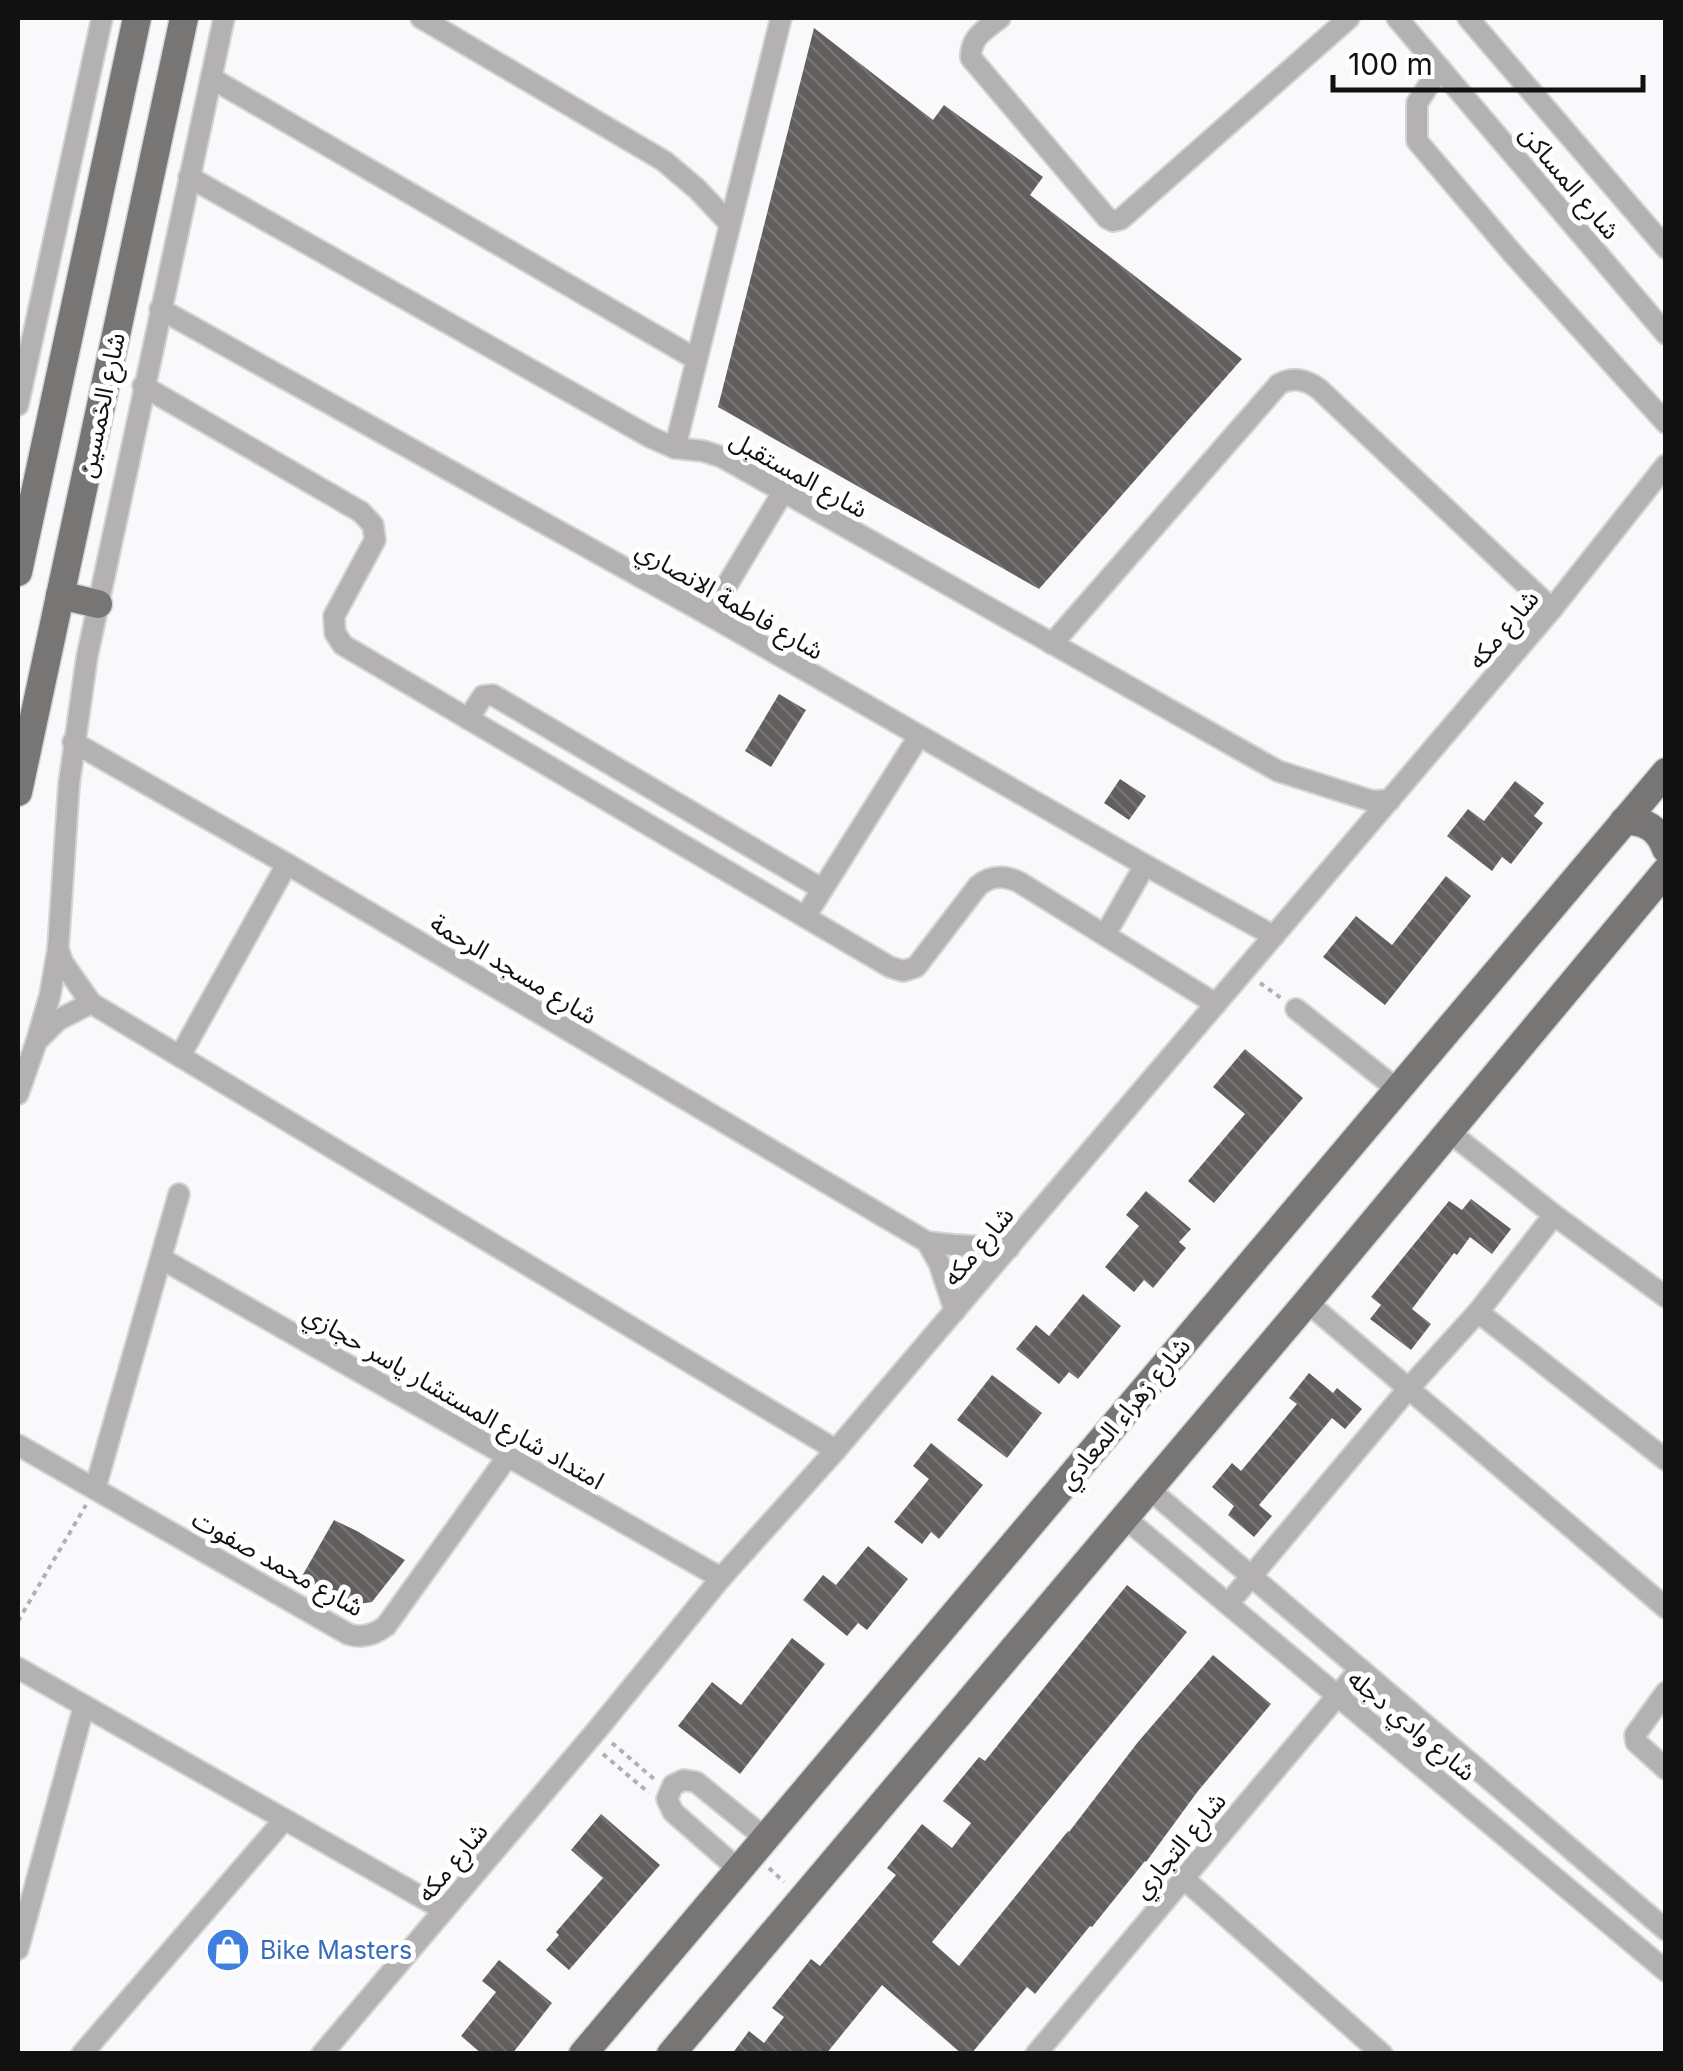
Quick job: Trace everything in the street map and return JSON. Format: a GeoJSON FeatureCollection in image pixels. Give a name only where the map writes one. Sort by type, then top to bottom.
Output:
{"type":"FeatureCollection","features":[{"type":"Feature","properties":{"kind":"main road","name":"شارع الخمسين"},"geometry":{"type":"LineString","coordinates":[[18,572],[137,18]]}},
{"type":"Feature","properties":{"kind":"main road","name":"شارع الخمسين"},"geometry":{"type":"LineString","coordinates":[[18,792],[184,18]]}},
{"type":"Feature","properties":{"kind":"main road"},"geometry":{"type":"LineString","coordinates":[[60,595],[98,604]]}},
{"type":"Feature","properties":{"kind":"main road","name":"شارع زهراء المعادي"},"geometry":{"type":"LineString","coordinates":[[583,2054],[1666,772]]}},
{"type":"Feature","properties":{"kind":"main road"},"geometry":{"type":"LineString","coordinates":[[1624,821],[1653,828],[1666,848]]}},
{"type":"Feature","properties":{"kind":"main road"},"geometry":{"type":"LineString","coordinates":[[671,2054],[1666,871]]}},
{"type":"Feature","properties":{"kind":"street"},"geometry":{"type":"LineString","coordinates":[[18,405],[102,18]]}},
{"type":"Feature","properties":{"kind":"street"},"geometry":{"type":"LineString","coordinates":[[18,1094],[38,1040],[58,949],[66,812],[87,657],[224,18]]}},
{"type":"Feature","properties":{"kind":"street"},"geometry":{"type":"LineString","coordinates":[[421,18],[664,161],[730,224]]}},
{"type":"Feature","properties":{"kind":"street"},"geometry":{"type":"LineString","coordinates":[[675,448],[781,18]]}},
{"type":"Feature","properties":{"kind":"street"},"geometry":{"type":"LineString","coordinates":[[1000,18],[974,38],[971,58],[1106,218],[1113,221],[1121,219],[1349,18]]}},
{"type":"Feature","properties":{"kind":"street","name":"شارع المساكن"},"geometry":{"type":"LineString","coordinates":[[1468,18],[1666,248]]}},
{"type":"Feature","properties":{"kind":"street","name":"شارع المساكن"},"geometry":{"type":"LineString","coordinates":[[1404,20],[1440,68],[1666,334]]}},
{"type":"Feature","properties":{"kind":"street"},"geometry":{"type":"LineString","coordinates":[[1440,68],[1417,103],[1417,141],[1666,423]]}},
{"type":"Feature","properties":{"kind":"street"},"geometry":{"type":"LineString","coordinates":[[210,78],[696,359]]}},
{"type":"Feature","properties":{"kind":"street","name":"شارع المستقبل"},"geometry":{"type":"LineString","coordinates":[[189,177],[631,427],[675,448],[722,457],[1278,772],[1372,801],[1390,800]]}},
{"type":"Feature","properties":{"kind":"street","name":"شارع فاطمة الانصاري"},"geometry":{"type":"LineString","coordinates":[[160,309],[1274,936]]}},
{"type":"Feature","properties":{"kind":"street"},"geometry":{"type":"LineString","coordinates":[[1052,644],[1279,384],[1288,380],[1303,380],[1318,389],[1552,610]]}},
{"type":"Feature","properties":{"kind":"street"},"geometry":{"type":"LineString","coordinates":[[143,386],[366,515],[373,525],[375,540],[334,616],[338,640],[349,649],[890,967],[903,971],[920,962],[978,886],[1000,877],[1019,882],[1216,1004]]}},
{"type":"Feature","properties":{"kind":"street","name":"شارع مكه"},"geometry":{"type":"LineString","coordinates":[[322,2054],[722,1578],[836,1450],[1552,610],[1666,465]]}},
{"type":"Feature","properties":{"kind":"street"},"geometry":{"type":"LineString","coordinates":[[709,616],[783,492]]}},
{"type":"Feature","properties":{"kind":"street"},"geometry":{"type":"LineString","coordinates":[[468,719],[483,696],[493,695],[822,888]]}},
{"type":"Feature","properties":{"kind":"street"},"geometry":{"type":"LineString","coordinates":[[805,918],[919,736]]}},
{"type":"Feature","properties":{"kind":"street","name":"شارع مسجد الرحمة"},"geometry":{"type":"LineString","coordinates":[[74,742],[927,1242],[1009,1248]]}},
{"type":"Feature","properties":{"kind":"street"},"geometry":{"type":"LineString","coordinates":[[180,1056],[287,864]]}},
{"type":"Feature","properties":{"kind":"street"},"geometry":{"type":"LineString","coordinates":[[1105,935],[1145,865]]}},
{"type":"Feature","properties":{"kind":"street"},"geometry":{"type":"LineString","coordinates":[[58,949],[63,963],[91,1003],[836,1450]]}},
{"type":"Feature","properties":{"kind":"street"},"geometry":{"type":"LineString","coordinates":[[38,1040],[58,1020],[91,1003]]}},
{"type":"Feature","properties":{"kind":"street"},"geometry":{"type":"LineString","coordinates":[[1296,1009],[1398,1090]]}},
{"type":"Feature","properties":{"kind":"street"},"geometry":{"type":"LineString","coordinates":[[1448,1131],[1666,1297]]}},
{"type":"Feature","properties":{"kind":"street"},"geometry":{"type":"LineString","coordinates":[[95,1489],[179,1194]]}},
{"type":"Feature","properties":{"kind":"street"},"geometry":{"type":"LineString","coordinates":[[1228,1604],[1408,1388],[1478,1312],[1554,1215]]}},
{"type":"Feature","properties":{"kind":"street"},"geometry":{"type":"LineString","coordinates":[[927,1242],[956,1310]]}},
{"type":"Feature","properties":{"kind":"street","name":"امتداد شارع المستشار ياسر حجازي"},"geometry":{"type":"LineString","coordinates":[[162,1259],[722,1578]]}},
{"type":"Feature","properties":{"kind":"street"},"geometry":{"type":"LineString","coordinates":[[1307,1302],[1666,1608]]}},
{"type":"Feature","properties":{"kind":"street"},"geometry":{"type":"LineString","coordinates":[[1478,1312],[1666,1460]]}},
{"type":"Feature","properties":{"kind":"street","name":"شارع محمد صفوت"},"geometry":{"type":"LineString","coordinates":[[18,1445],[348,1634],[369,1636],[386,1626],[508,1456]]}},
{"type":"Feature","properties":{"kind":"street","name":"شارع وادي دجله"},"geometry":{"type":"LineString","coordinates":[[1149,1489],[1666,1930]]}},
{"type":"Feature","properties":{"kind":"street","name":"شارع وادي دجله"},"geometry":{"type":"LineString","coordinates":[[1124,1518],[1666,1972]]}},
{"type":"Feature","properties":{"kind":"street"},"geometry":{"type":"LineString","coordinates":[[18,1668],[444,1910]]}},
{"type":"Feature","properties":{"kind":"street","name":"شارع التجاري"},"geometry":{"type":"LineString","coordinates":[[1036,2054],[1360,1669]]}},
{"type":"Feature","properties":{"kind":"street"},"geometry":{"type":"LineString","coordinates":[[1666,1692],[1635,1735],[1636,1742],[1666,1769]]}},
{"type":"Feature","properties":{"kind":"street"},"geometry":{"type":"LineString","coordinates":[[18,1949],[84,1706]]}},
{"type":"Feature","properties":{"kind":"street"},"geometry":{"type":"LineString","coordinates":[[82,2054],[284,1820]]}},
{"type":"Feature","properties":{"kind":"street"},"geometry":{"type":"LineString","coordinates":[[1183,1878],[1382,2054]]}},
{"type":"Feature","properties":{"kind":"path"},"geometry":{"type":"LineString","coordinates":[[1244,971],[1296,1009]]}},
{"type":"Feature","properties":{"kind":"path"},"geometry":{"type":"LineString","coordinates":[[18,1622],[95,1489]]}},
{"type":"Feature","properties":{"kind":"path"},"geometry":{"type":"LineString","coordinates":[[620,1750],[643,1769]]}},
{"type":"Feature","properties":{"kind":"path"},"geometry":{"type":"LineString","coordinates":[[611,1761],[633,1780]]}},
{"type":"Feature","properties":{"kind":"path"},"geometry":{"type":"LineString","coordinates":[[752,1853],[802,1898]]}},
{"type":"Feature","properties":{"kind":"building"},"geometry":{"type":"Polygon","coordinates":[[[814,28],[933,120],[944,105],[1043,177],[1030,195],[1242,359],[1039,589],[718,407],[814,28]]]}},
{"type":"Feature","properties":{"kind":"building"},"geometry":{"type":"Polygon","coordinates":[[[779,694],[806,710],[771,767],[745,751],[779,694]]]}},
{"type":"Feature","properties":{"kind":"building"},"geometry":{"type":"Polygon","coordinates":[[[1120,779],[1146,796],[1129,820],[1104,803],[1120,779]]]}},
{"type":"Feature","properties":{"kind":"building"},"geometry":{"type":"Polygon","coordinates":[[[1515,781],[1544,803],[1534,816],[1543,823],[1511,864],[1502,857],[1492,871],[1447,836],[1468,809],[1484,821],[1515,781]]]}},
{"type":"Feature","properties":{"kind":"building"},"geometry":{"type":"Polygon","coordinates":[[[1446,876],[1471,896],[1385,1005],[1323,957],[1356,916],[1392,945],[1446,876]]]}},
{"type":"Feature","properties":{"kind":"building"},"geometry":{"type":"Polygon","coordinates":[[[1245,1049],[1303,1098],[1214,1203],[1188,1181],[1245,1114],[1213,1087],[1245,1049]]]}},
{"type":"Feature","properties":{"kind":"building"},"geometry":{"type":"Polygon","coordinates":[[[1146,1191],[1191,1229],[1179,1242],[1186,1248],[1153,1288],[1144,1280],[1134,1292],[1105,1267],[1139,1226],[1126,1215],[1146,1191]]]}},
{"type":"Feature","properties":{"kind":"building"},"geometry":{"type":"Polygon","coordinates":[[[1471,1199],[1511,1229],[1492,1254],[1470,1237],[1457,1255],[1454,1253],[1412,1309],[1431,1324],[1411,1350],[1370,1319],[1381,1305],[1371,1297],[1449,1201],[1462,1210],[1471,1199]]]}},
{"type":"Feature","properties":{"kind":"building"},"geometry":{"type":"Polygon","coordinates":[[[1083,1294],[1121,1326],[1078,1379],[1069,1372],[1059,1384],[1016,1349],[1036,1325],[1049,1336],[1083,1294]]]}},
{"type":"Feature","properties":{"kind":"building"},"geometry":{"type":"Polygon","coordinates":[[[1309,1373],[1333,1393],[1337,1388],[1362,1409],[1345,1429],[1332,1418],[1259,1505],[1272,1516],[1254,1537],[1228,1515],[1234,1506],[1212,1487],[1232,1463],[1241,1471],[1297,1404],[1289,1398],[1309,1373]]]}},
{"type":"Feature","properties":{"kind":"building"},"geometry":{"type":"Polygon","coordinates":[[[992,1375],[1042,1413],[1007,1458],[957,1420],[992,1375]]]}},
{"type":"Feature","properties":{"kind":"building"},"geometry":{"type":"Polygon","coordinates":[[[931,1443],[983,1485],[939,1539],[931,1532],[922,1544],[894,1522],[929,1479],[913,1466],[931,1443]]]}},
{"type":"Feature","properties":{"kind":"building"},"geometry":{"type":"Polygon","coordinates":[[[334,1520],[405,1560],[372,1602],[351,1605],[301,1578],[334,1520]]]}},
{"type":"Feature","properties":{"kind":"building"},"geometry":{"type":"Polygon","coordinates":[[[868,1546],[908,1579],[867,1630],[858,1623],[847,1636],[803,1600],[823,1575],[836,1585],[868,1546]]]}},
{"type":"Feature","properties":{"kind":"building"},"geometry":{"type":"Polygon","coordinates":[[[1127,1585],[1187,1632],[932,1942],[959,1966],[1138,1742],[1213,1655],[1271,1704],[1092,1927],[1035,1994],[1027,1987],[971,2054],[962,2054],[882,1985],[826,2054],[732,2054],[749,2031],[764,2043],[784,2017],[772,2008],[811,1959],[820,1966],[896,1875],[887,1868],[922,1824],[952,1848],[971,1823],[943,1801],[979,1757],[985,1761],[1127,1585]]]}},
{"type":"Feature","properties":{"kind":"building"},"geometry":{"type":"Polygon","coordinates":[[[792,1638],[825,1664],[740,1774],[678,1726],[712,1682],[741,1705],[792,1638]]]}},
{"type":"Feature","properties":{"kind":"building"},"geometry":{"type":"Polygon","coordinates":[[[601,1814],[660,1865],[569,1970],[546,1950],[559,1935],[556,1932],[603,1878],[571,1850],[601,1814]]]}},
{"type":"Feature","properties":{"kind":"building"},"geometry":{"type":"Polygon","coordinates":[[[499,1960],[552,2003],[512,2054],[482,2054],[461,2036],[496,1992],[482,1981],[499,1960]]]}},
{"type":"Feature","properties":{"kind":"place","name":"Bike Masters"},"geometry":{"type":"Point","coordinates":[228,1950]}}]}
